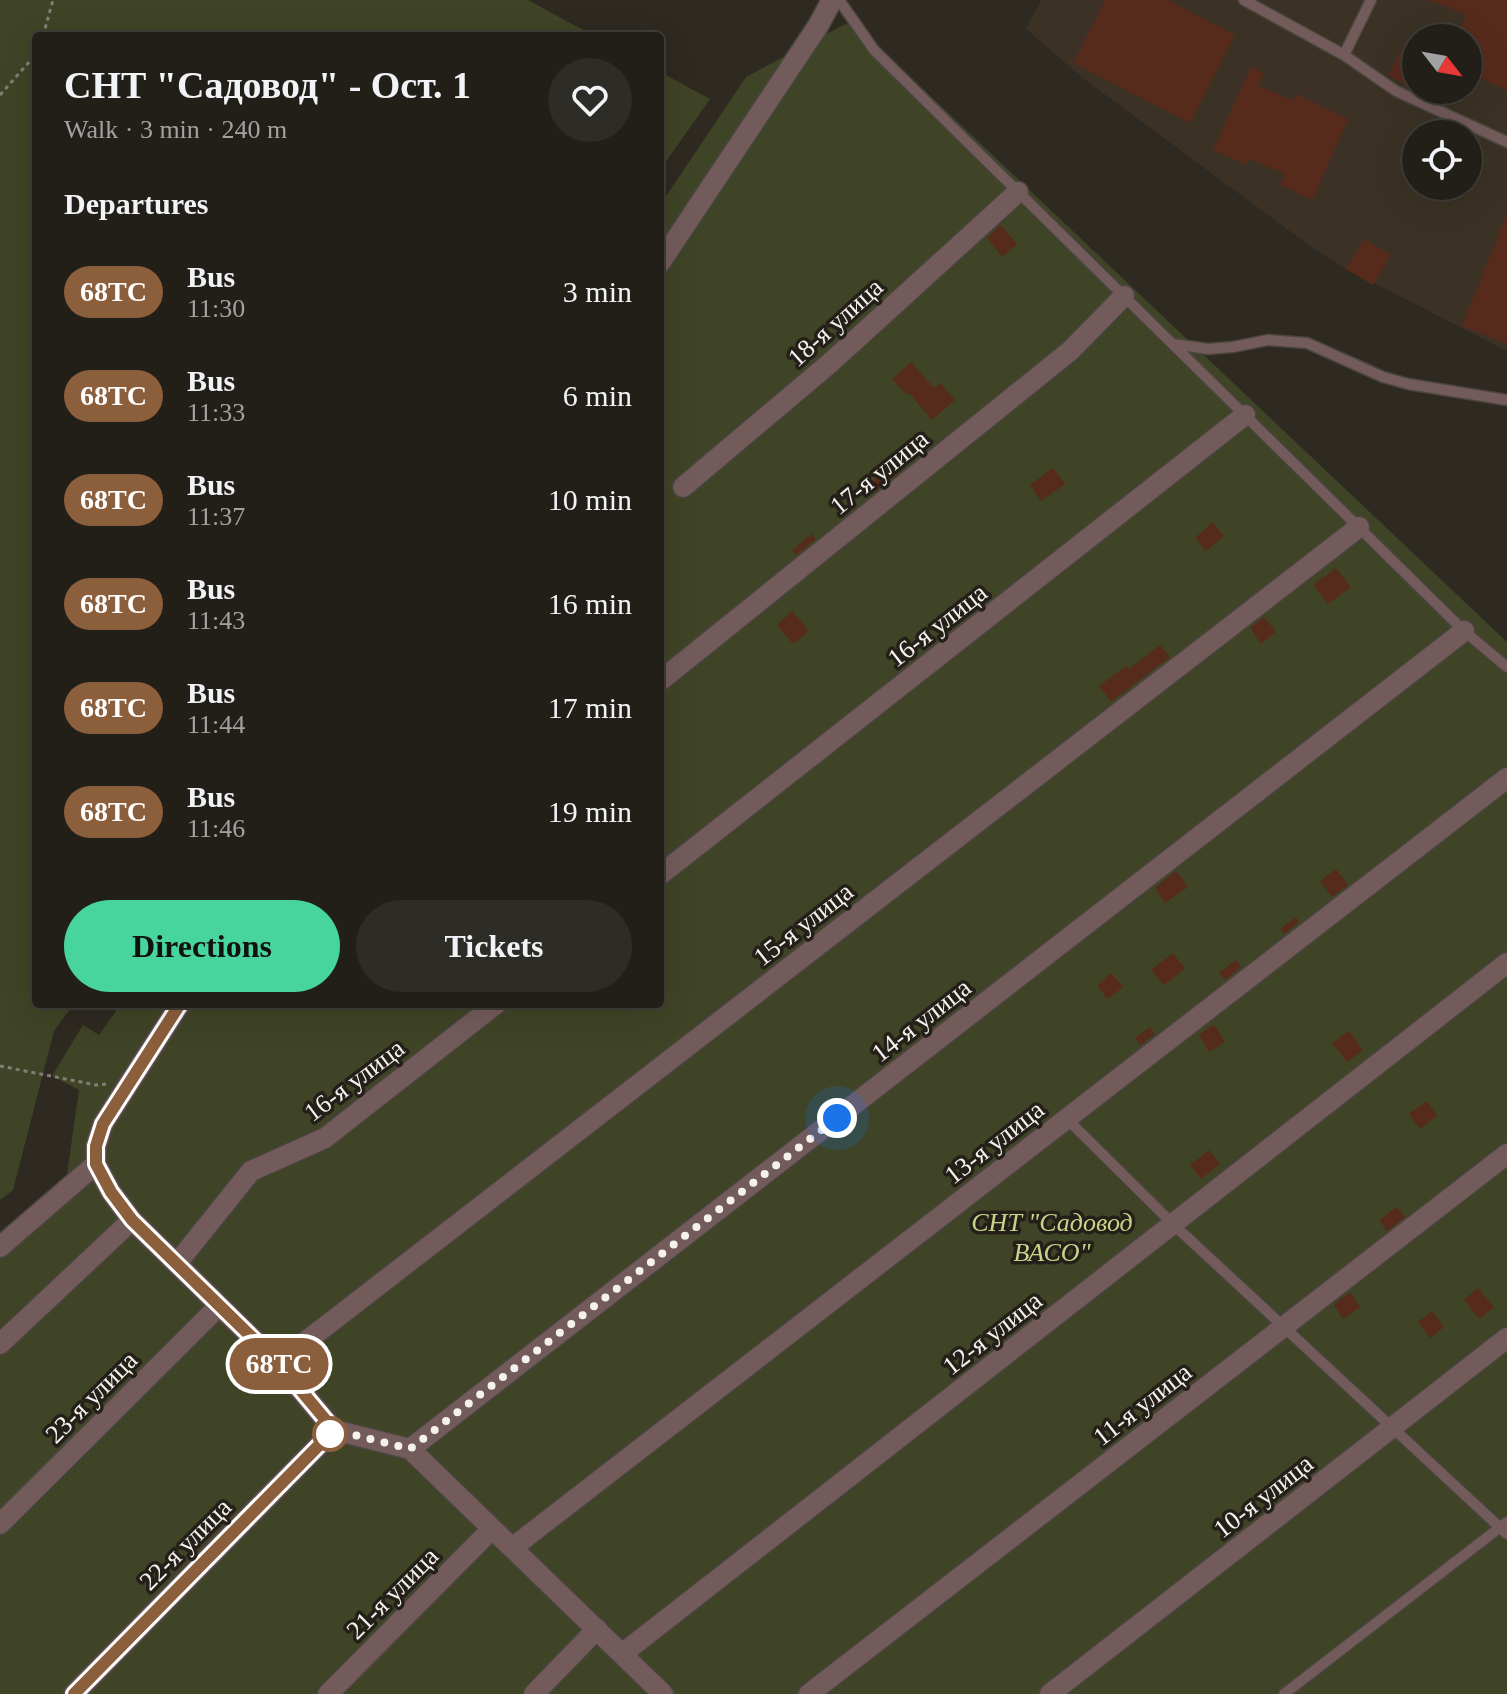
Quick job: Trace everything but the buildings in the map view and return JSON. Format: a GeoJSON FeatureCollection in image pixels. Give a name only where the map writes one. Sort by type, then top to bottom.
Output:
{"type":"FeatureCollection","features":[{"type":"Feature","properties":{"kind":"street"},"geometry":{"type":"LineString","coordinates":[[664,257],[818,26],[832,0]]}},
{"type":"Feature","properties":{"kind":"street","name":"18-я улица"},"geometry":{"type":"LineString","coordinates":[[683,487],[830,363],[1018,192]]}},
{"type":"Feature","properties":{"kind":"street","name":"17-я улица"},"geometry":{"type":"LineString","coordinates":[[664,678],[1070,351],[1124,296]]}},
{"type":"Feature","properties":{"kind":"street","name":"16-я улица"},"geometry":{"type":"LineString","coordinates":[[664,872],[1245,415]]}},
{"type":"Feature","properties":{"kind":"street","name":"15-я улица"},"geometry":{"type":"LineString","coordinates":[[278,1363],[1359,527]]}},
{"type":"Feature","properties":{"kind":"street","name":"14-я улица"},"geometry":{"type":"LineString","coordinates":[[410,1449],[1464,631]]}},
{"type":"Feature","properties":{"kind":"street","name":"13-я улица"},"geometry":{"type":"LineString","coordinates":[[512,1548],[1507,778]]}},
{"type":"Feature","properties":{"kind":"street","name":"12-я улица"},"geometry":{"type":"LineString","coordinates":[[622,1654],[1507,963]]}},
{"type":"Feature","properties":{"kind":"street"},"geometry":{"type":"LineString","coordinates":[[177,1008],[103,1124],[96,1146],[96,1164],[111,1192],[132,1220],[278,1363],[334,1430],[410,1449],[663,1694]]}},
{"type":"Feature","properties":{"kind":"street","name":"16-я улица"},"geometry":{"type":"LineString","coordinates":[[178,1262],[251,1171],[325,1138],[491,1008]]}},
{"type":"Feature","properties":{"kind":"street","name":"11-я улица"},"geometry":{"type":"LineString","coordinates":[[809,1694],[1507,1154]]}},
{"type":"Feature","properties":{"kind":"street"},"geometry":{"type":"LineString","coordinates":[[0,1247],[96,1164]]}},
{"type":"Feature","properties":{"kind":"street"},"geometry":{"type":"LineString","coordinates":[[0,1344],[132,1220]]}},
{"type":"Feature","properties":{"kind":"street","name":"23-я улица"},"geometry":{"type":"LineString","coordinates":[[0,1524],[219,1306]]}},
{"type":"Feature","properties":{"kind":"street","name":"10-я улица"},"geometry":{"type":"LineString","coordinates":[[1050,1694],[1507,1338]]}},
{"type":"Feature","properties":{"kind":"street","name":"22-я улица"},"geometry":{"type":"LineString","coordinates":[[74,1694],[334,1430]]}},
{"type":"Feature","properties":{"kind":"street","name":"21-я улица"},"geometry":{"type":"LineString","coordinates":[[328,1694],[492,1529]]}},
{"type":"Feature","properties":{"kind":"street"},"geometry":{"type":"LineString","coordinates":[[534,1694],[597,1629]]}},
{"type":"Feature","properties":{"kind":"lane"},"geometry":{"type":"LineString","coordinates":[[839,0],[874,50],[1464,631],[1507,667]]}},
{"type":"Feature","properties":{"kind":"lane"},"geometry":{"type":"LineString","coordinates":[[1244,0],[1344,55],[1396,91],[1507,142]]}},
{"type":"Feature","properties":{"kind":"lane"},"geometry":{"type":"LineString","coordinates":[[1344,55],[1371,0]]}},
{"type":"Feature","properties":{"kind":"lane"},"geometry":{"type":"LineString","coordinates":[[1173,344],[1208,349],[1268,340],[1307,343],[1383,377],[1507,400]]}},
{"type":"Feature","properties":{"kind":"lane"},"geometry":{"type":"LineString","coordinates":[[1067,1119],[1174,1225],[1505,1528],[1284,1694]]}},
{"type":"Feature","properties":{"kind":"path"},"geometry":{"type":"LineString","coordinates":[[44,32],[53,0]]}},
{"type":"Feature","properties":{"kind":"path"},"geometry":{"type":"LineString","coordinates":[[0,95],[32,59]]}},
{"type":"Feature","properties":{"kind":"path"},"geometry":{"type":"LineString","coordinates":[[0,1066],[96,1085],[130,1082]]}},
{"type":"Feature","properties":{"kind":"shaded area"},"geometry":{"type":"Polygon","coordinates":[[[1041,0],[1507,0],[1507,351],[1346,269],[1310,246],[1084,79],[1026,29],[1041,0]]]}},
{"type":"Feature","properties":{"kind":"green space"},"geometry":{"type":"Polygon","coordinates":[[[0,0],[528,0],[587,32],[32,32],[32,1008],[71,1008],[54,1031],[13,1190],[0,1200],[0,0]]]}},
{"type":"Feature","properties":{"kind":"green space","name":"СНТ \"Садовод ВАСО\""},"geometry":{"type":"Polygon","coordinates":[[[851,21],[1507,642],[1507,1694],[0,1694],[0,1252],[63,1202],[79,1090],[52,1076],[83,1025],[99,1035],[118,1008],[664,1008],[664,199],[746,77],[851,21]]]}},
{"type":"Feature","properties":{"kind":"green space"},"geometry":{"type":"Polygon","coordinates":[[[664,74],[710,99],[664,164],[664,74]]]}},
{"type":"Feature","properties":{"kind":"bus line","name":"68ТС"},"geometry":{"type":"LineString","coordinates":[[74,1694],[334,1430],[278,1363],[132,1220],[111,1192],[96,1164],[96,1146],[103,1124],[177,1008]]}},
{"type":"Feature","properties":{"kind":"route"},"geometry":{"type":"LineString","coordinates":[[330,1434],[334,1430],[410,1449],[837,1118]]}}]}
